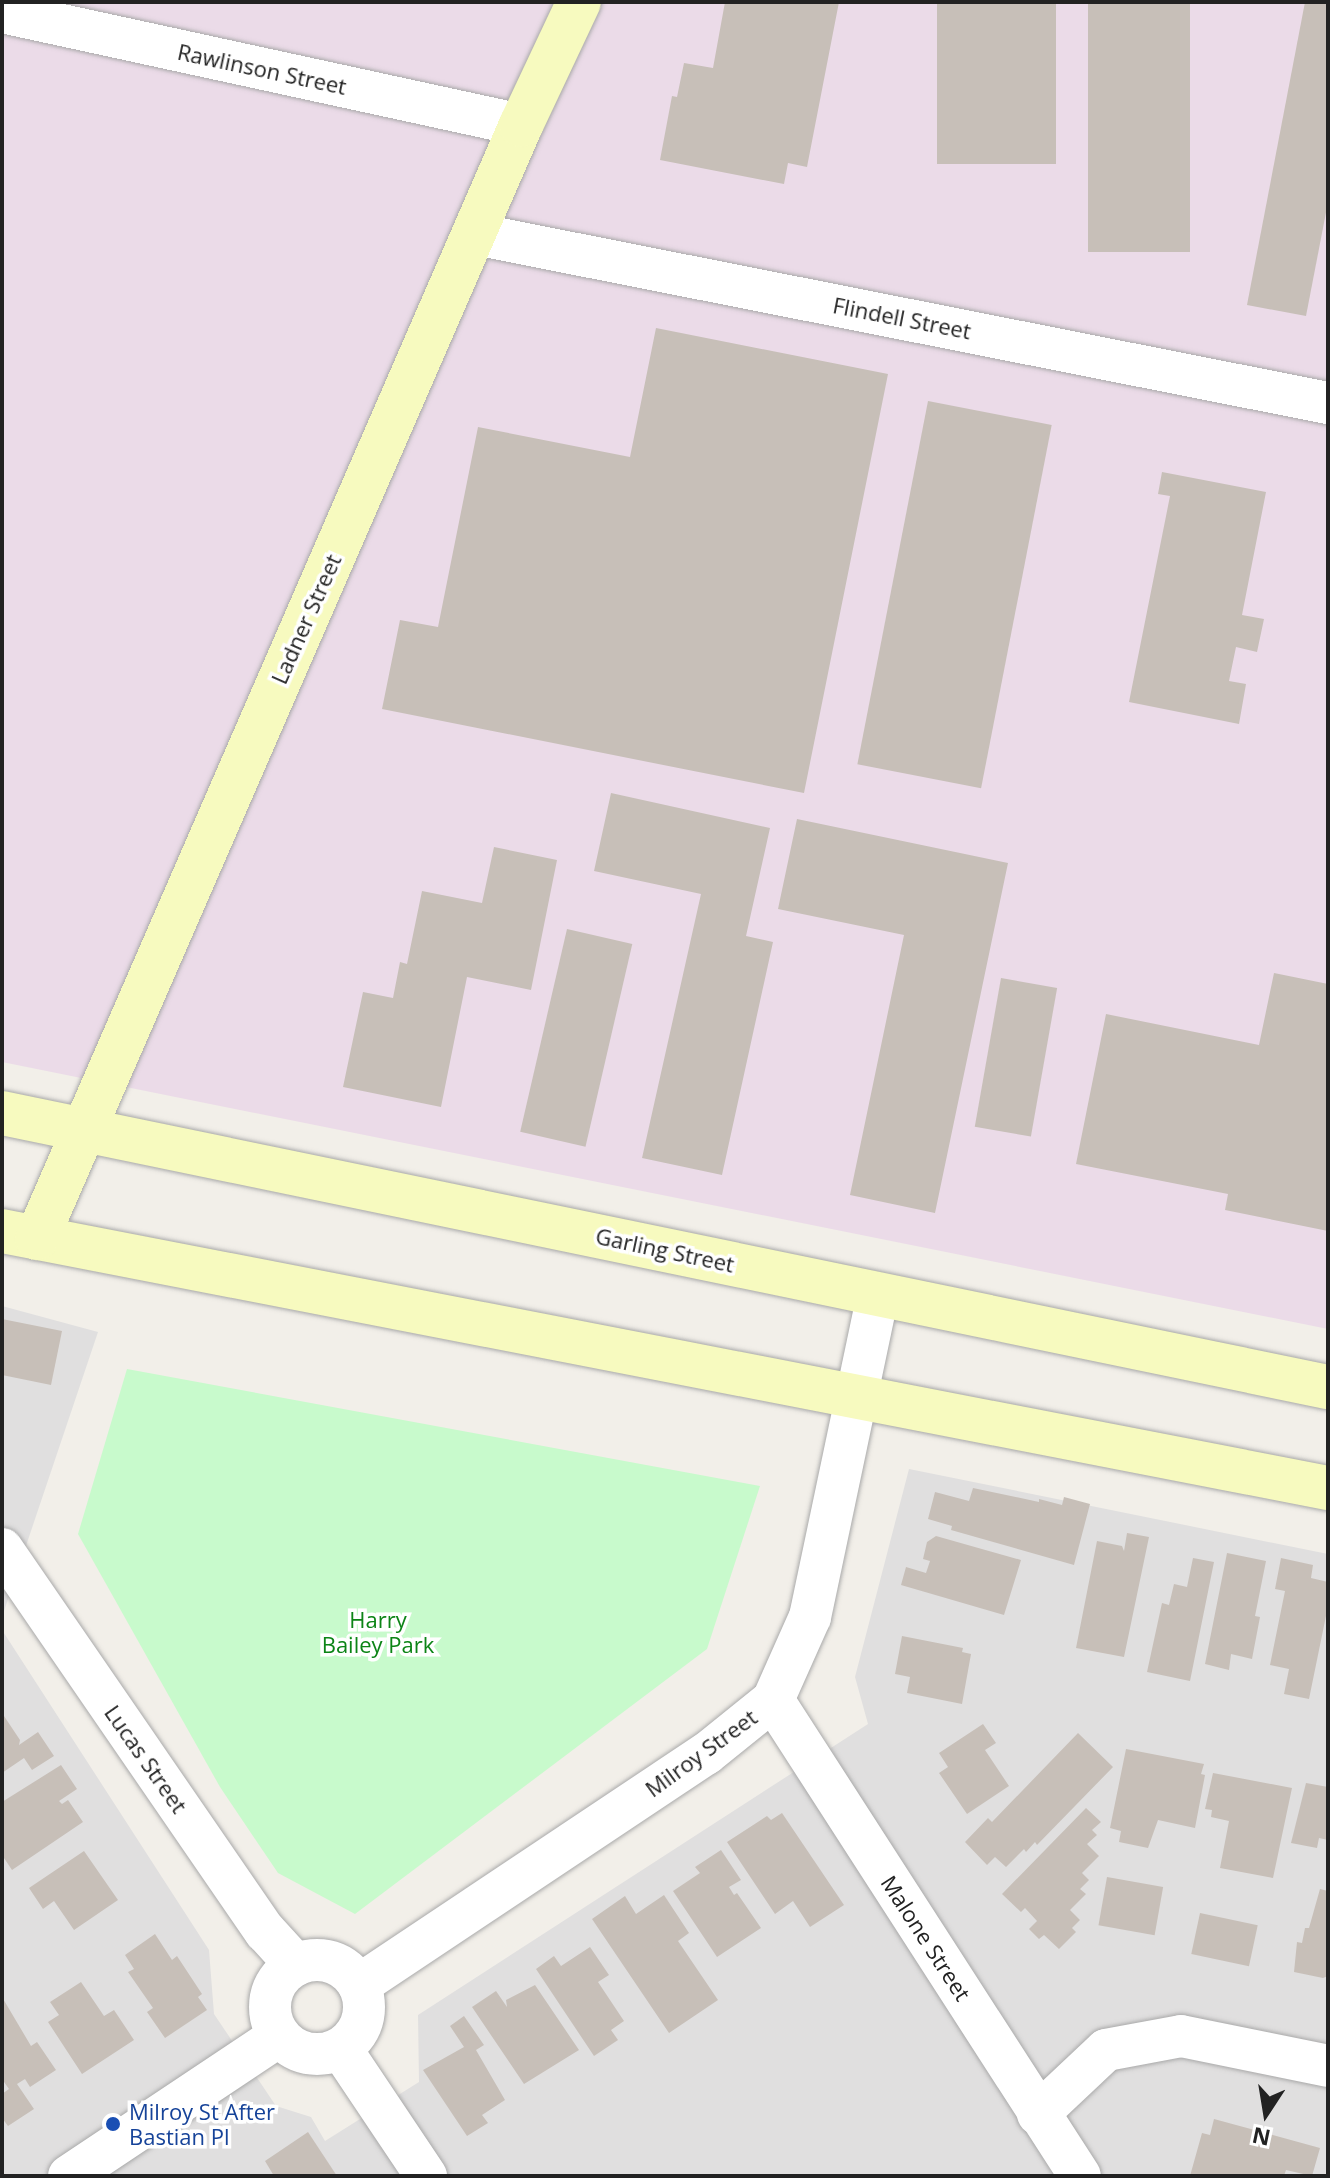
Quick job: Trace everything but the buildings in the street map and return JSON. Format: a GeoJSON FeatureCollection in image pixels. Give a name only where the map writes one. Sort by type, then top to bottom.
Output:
{"type":"FeatureCollection","features":[{"type":"Feature","properties":{"kind":"street","name":"Ladner Street"},"geometry":{"type":"LineString","coordinates":[[19,1234],[82,1129],[521,125],[579,2]]}},
{"type":"Feature","properties":{"kind":"street","name":"Rawlinson Street"},"geometry":{"type":"LineString","coordinates":[[2,12],[521,125]]}},
{"type":"Feature","properties":{"kind":"street","name":"Flindell Street"},"geometry":{"type":"LineString","coordinates":[[475,234],[1328,403]]}},
{"type":"Feature","properties":{"kind":"street","name":"Garling Street"},"geometry":{"type":"LineString","coordinates":[[2,1113],[1328,1387]]}},
{"type":"Feature","properties":{"kind":"street"},"geometry":{"type":"LineString","coordinates":[[19,1234],[1328,1488]]}},
{"type":"Feature","properties":{"kind":"street","name":"Milroy Street"},"geometry":{"type":"LineString","coordinates":[[359,1985],[706,1754],[773,1700],[810,1617],[878,1294]]}},
{"type":"Feature","properties":{"kind":"street","name":"Lucas Street"},"geometry":{"type":"LineString","coordinates":[[2,1549],[265,1931],[296,1965]]}},
{"type":"Feature","properties":{"kind":"street","name":"Malone Street"},"geometry":{"type":"LineString","coordinates":[[773,1700],[1080,2176]]}},
{"type":"Feature","properties":{"kind":"street"},"geometry":{"type":"LineString","coordinates":[[325,1960],[350,1973],[359,1985],[363,1997],[363,2021],[358,2032],[341,2049],[314,2055],[288,2046],[279,2036],[269,2010],[270,1996],[284,1972],[296,1965],[325,1960]]}},
{"type":"Feature","properties":{"kind":"street"},"geometry":{"type":"LineString","coordinates":[[69,2176],[279,2036]]}},
{"type":"Feature","properties":{"kind":"street"},"geometry":{"type":"LineString","coordinates":[[1038,2114],[1106,2050],[1181,2036],[1328,2066]]}},
{"type":"Feature","properties":{"kind":"street"},"geometry":{"type":"LineString","coordinates":[[341,2049],[426,2176]]}},
{"type":"Feature","properties":{"kind":"shaded area"},"geometry":{"type":"Polygon","coordinates":[[[2,2],[1328,2],[1328,1329],[2,1062],[2,2]]]}},
{"type":"Feature","properties":{"kind":"shaded area"},"geometry":{"type":"Polygon","coordinates":[[[2,1306],[98,1332],[2,1617],[2,1306]]]}},
{"type":"Feature","properties":{"kind":"shaded area"},"geometry":{"type":"Polygon","coordinates":[[[909,1469],[1328,1554],[1328,2176],[2,2176],[2,1630],[209,1950],[214,2014],[276,2106],[311,2117],[325,2141],[419,2082],[418,2015],[868,1724],[855,1677],[909,1469]]]}},
{"type":"Feature","properties":{"kind":"green space","name":"Harry Bailey Park"},"geometry":{"type":"Polygon","coordinates":[[[127,1369],[760,1486],[707,1649],[355,1914],[278,1873],[220,1787],[78,1534],[127,1369]]]}},
{"type":"Feature","properties":{"kind":"place","name":"Milroy St After Bastian Pl"},"geometry":{"type":"Point","coordinates":[113,2124]}}]}
